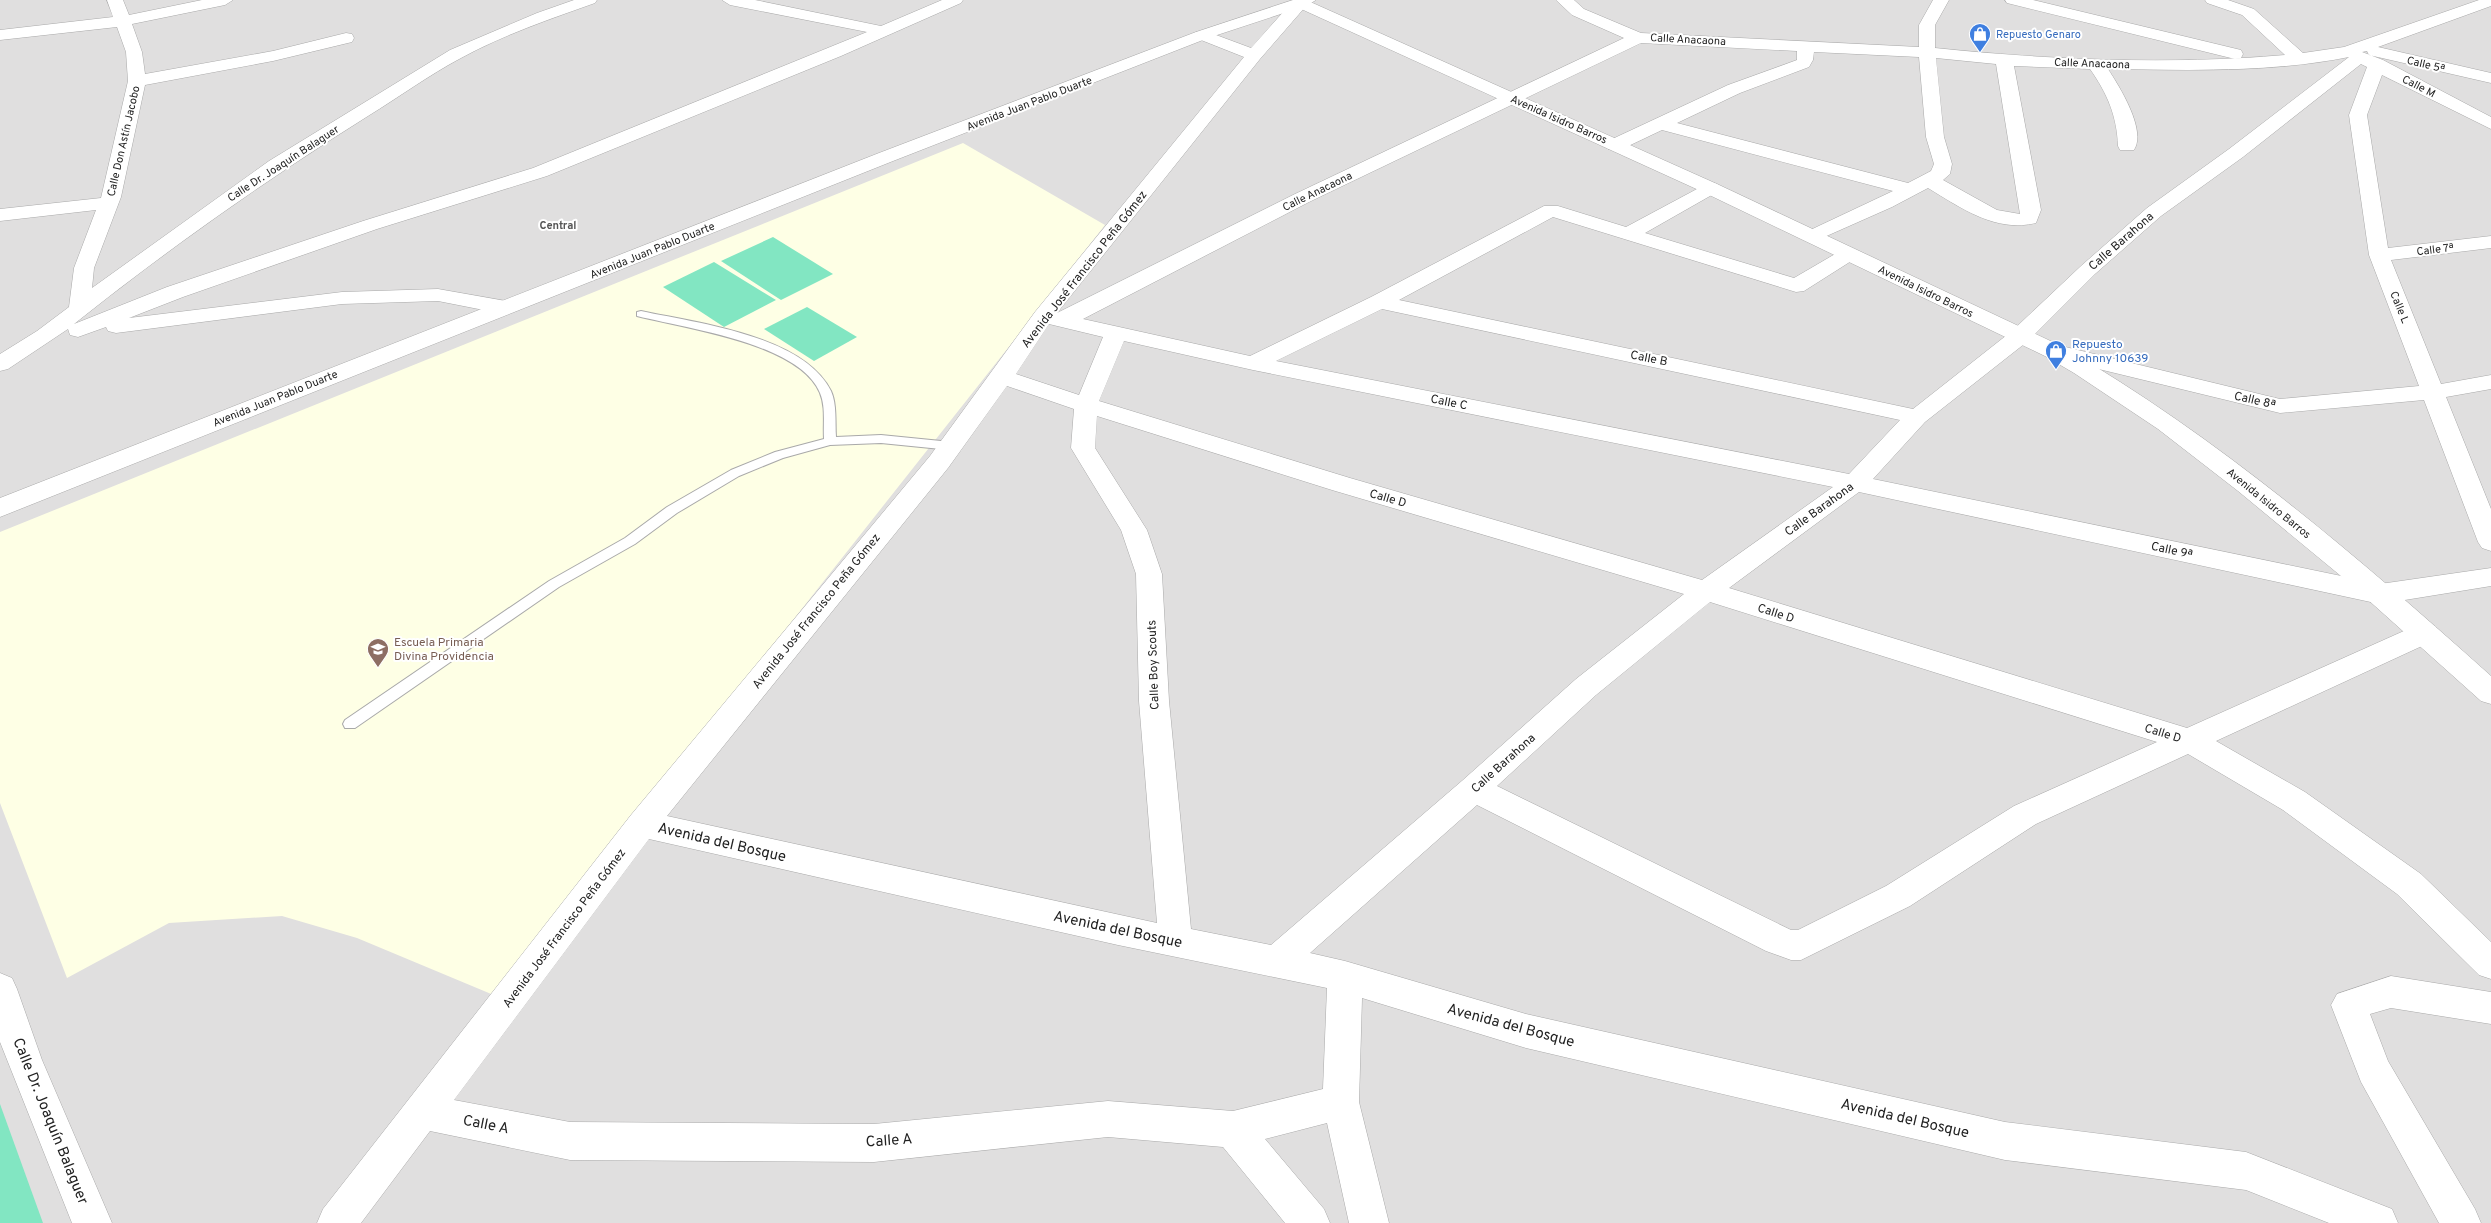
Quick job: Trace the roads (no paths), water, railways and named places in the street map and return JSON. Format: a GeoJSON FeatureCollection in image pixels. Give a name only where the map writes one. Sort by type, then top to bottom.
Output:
{"type":"FeatureCollection","features":[{"type":"Feature","properties":{"kind":"street","name":"Calle Don Astín Jacobo"},"geometry":{"type":"LineString","coordinates":[[79,320],[84,268],[109,203],[124,149],[137,81],[134,52],[115,0]]}},
{"type":"Feature","properties":{"kind":"street"},"geometry":{"type":"LineString","coordinates":[[0,35],[124,21],[225,0]]}},
{"type":"Feature","properties":{"kind":"street","name":"Calle Dr. Joaquín Balaguer"},"geometry":{"type":"LineString","coordinates":[[79,320],[130,269],[276,165],[448,59],[542,16],[589,0]]}},
{"type":"Feature","properties":{"kind":"street"},"geometry":{"type":"LineString","coordinates":[[730,0],[828,18],[882,31]]}},
{"type":"Feature","properties":{"kind":"street"},"geometry":{"type":"LineString","coordinates":[[0,364],[45,336],[79,320],[175,292],[370,225],[540,172],[955,0]]}},
{"type":"Feature","properties":{"kind":"street"},"geometry":{"type":"LineString","coordinates":[[1564,0],[1578,12],[1638,38]]}},
{"type":"Feature","properties":{"kind":"street"},"geometry":{"type":"LineString","coordinates":[[1813,236],[1911,190],[1940,174],[1943,164],[1936,137],[1926,52],[1928,26],[1941,0]]}},
{"type":"Feature","properties":{"kind":"street"},"geometry":{"type":"LineString","coordinates":[[2013,0],[2263,61]]}},
{"type":"Feature","properties":{"kind":"street"},"geometry":{"type":"LineString","coordinates":[[2213,0],[2240,3],[2299,59]]}},
{"type":"Feature","properties":{"kind":"street","name":"Avenida Juan Pablo Duarte"},"geometry":{"type":"LineString","coordinates":[[0,508],[504,307],[1202,35],[1300,1]]}},
{"type":"Feature","properties":{"kind":"street","name":"Avenida José Francisco Peña Gómez"},"geometry":{"type":"LineString","coordinates":[[337,1223],[424,1112],[642,824],[951,446],[1002,376],[1053,319],[1254,55],[1300,1]]}},
{"type":"Feature","properties":{"kind":"street","name":"Avenida Isidro Barros"},"geometry":{"type":"LineString","coordinates":[[1300,1],[1813,236],[2053,351],[2100,377],[2208,454],[2380,594],[2491,693]]}},
{"type":"Feature","properties":{"kind":"street","name":"Calle Barahona"},"geometry":{"type":"LineString","coordinates":[[1277,961],[1474,789],[1586,687],[1706,590],[1855,483],[1917,417],[2020,336],[2088,270],[2154,212],[2236,153],[2361,55],[2491,1]]}},
{"type":"Feature","properties":{"kind":"street"},"geometry":{"type":"LineString","coordinates":[[1202,35],[1254,55]]}},
{"type":"Feature","properties":{"kind":"street"},"geometry":{"type":"LineString","coordinates":[[137,81],[273,56],[346,38]]}},
{"type":"Feature","properties":{"kind":"street","name":"Calle Anacaona"},"geometry":{"type":"LineString","coordinates":[[1053,319],[1638,38],[1806,45],[1926,52],[2004,60],[2095,64],[2227,65],[2361,55]]}},
{"type":"Feature","properties":{"kind":"street"},"geometry":{"type":"LineString","coordinates":[[1615,144],[1734,89],[1802,63],[1805,60],[1806,45]]}},
{"type":"Feature","properties":{"kind":"street","name":"Calle 5ª"},"geometry":{"type":"LineString","coordinates":[[2361,55],[2491,78]]}},
{"type":"Feature","properties":{"kind":"street","name":"Calle M"},"geometry":{"type":"LineString","coordinates":[[2361,55],[2491,124]]}},
{"type":"Feature","properties":{"kind":"street","name":"Calle L"},"geometry":{"type":"LineString","coordinates":[[2361,55],[2358,115],[2379,256],[2491,542]]}},
{"type":"Feature","properties":{"kind":"street"},"geometry":{"type":"LineString","coordinates":[[1929,180],[1991,215],[2020,221],[2028,219],[2031,210],[2004,60]]}},
{"type":"Feature","properties":{"kind":"street"},"geometry":{"type":"LineString","coordinates":[[2095,64],[2116,92],[2127,130],[2127,146]]}},
{"type":"Feature","properties":{"kind":"street"},"geometry":{"type":"LineString","coordinates":[[1660,124],[1911,190]]}},
{"type":"Feature","properties":{"kind":"street"},"geometry":{"type":"LineString","coordinates":[[1628,234],[1710,188]]}},
{"type":"Feature","properties":{"kind":"street"},"geometry":{"type":"LineString","coordinates":[[0,214],[109,203]]}},
{"type":"Feature","properties":{"kind":"street"},"geometry":{"type":"LineString","coordinates":[[1254,363],[1379,302],[1552,210],[1796,286],[1849,254]]}},
{"type":"Feature","properties":{"kind":"street","name":"Calle 7ª"},"geometry":{"type":"LineString","coordinates":[[2379,256],[2491,242]]}},
{"type":"Feature","properties":{"kind":"street"},"geometry":{"type":"LineString","coordinates":[[79,320],[342,298],[438,296],[504,307]]}},
{"type":"Feature","properties":{"kind":"street","name":"Calle B"},"geometry":{"type":"LineString","coordinates":[[1379,302],[1517,333],[1794,388],[1917,417]]}},
{"type":"Feature","properties":{"kind":"street","name":"Calle C"},"geometry":{"type":"LineString","coordinates":[[1053,319],[1254,363],[1855,483]]}},
{"type":"Feature","properties":{"kind":"street","name":"Calle Boy Scouts"},"geometry":{"type":"LineString","coordinates":[[1116,333],[1086,406],[1083,448],[1134,530],[1149,574],[1154,701],[1174,941]]}},
{"type":"Feature","properties":{"kind":"street"},"geometry":{"type":"LineString","coordinates":[[0,349],[45,336]]}},
{"type":"Feature","properties":{"kind":"street","name":"Calle 8ª"},"geometry":{"type":"LineString","coordinates":[[2053,351],[2280,406],[2433,392],[2491,382]]}},
{"type":"Feature","properties":{"kind":"street","name":"Calle D"},"geometry":{"type":"LineString","coordinates":[[1002,376],[1086,406],[1341,484],[1706,590],[2188,740],[2294,800],[2409,884],[2491,964]]}},
{"type":"Feature","properties":{"kind":"street","name":"Calle 9ª"},"geometry":{"type":"LineString","coordinates":[[1855,483],[2380,594],[2491,577]]}},
{"type":"Feature","properties":{"kind":"street"},"geometry":{"type":"LineString","coordinates":[[1474,789],[1778,940],[1797,946],[1898,896],[2025,815],[2425,633]]}},
{"type":"Feature","properties":{"kind":"street","name":"Avenida del Bosque"},"geometry":{"type":"LineString","coordinates":[[642,824],[1108,928],[1277,961],[1344,977],[1526,1031],[1698,1068],[2005,1142],[2246,1170],[2378,1223]]}},
{"type":"Feature","properties":{"kind":"street"},"geometry":{"type":"LineString","coordinates":[[1344,977],[1341,1102],[1368,1223]]}},
{"type":"Feature","properties":{"kind":"street","name":"Calle Dr. Joaquín Balaguer"},"geometry":{"type":"LineString","coordinates":[[0,989],[24,1060],[92,1223]]}},
{"type":"Feature","properties":{"kind":"street"},"geometry":{"type":"LineString","coordinates":[[2461,1223],[2374,1070],[2349,1005],[2391,992],[2491,1008]]}},
{"type":"Feature","properties":{"kind":"street","name":"Calle A"},"geometry":{"type":"LineString","coordinates":[[424,1112],[570,1141],[874,1143],[1108,1119],[1233,1129],[1341,1102]]}},
{"type":"Feature","properties":{"kind":"street"},"geometry":{"type":"LineString","coordinates":[[1233,1129],[1310,1223]]}},
{"type":"Feature","properties":{"kind":"lane"},"geometry":{"type":"LineString","coordinates":[[641,314],[762,344],[795,358],[816,375],[826,393],[830,441]]}},
{"type":"Feature","properties":{"kind":"lane"},"geometry":{"type":"LineString","coordinates":[[350,724],[554,584],[630,541],[672,510],[735,473],[779,454],[830,441],[881,439],[951,446]]}},
{"type":"Feature","properties":{"kind":"place","name":"Repuesto Genaro"},"geometry":{"type":"Point","coordinates":[1980,53]}},
{"type":"Feature","properties":{"kind":"place","name":"Repuesto Johnny 10639"},"geometry":{"type":"Point","coordinates":[2056,370]}},
{"type":"Feature","properties":{"kind":"place","name":"Escuela Primaria Divina Providencia"},"geometry":{"type":"Point","coordinates":[378,668]}},
{"type":"Feature","properties":{"kind":"district","name":"Central"},"geometry":{"type":"Point","coordinates":[558,225]}}]}
